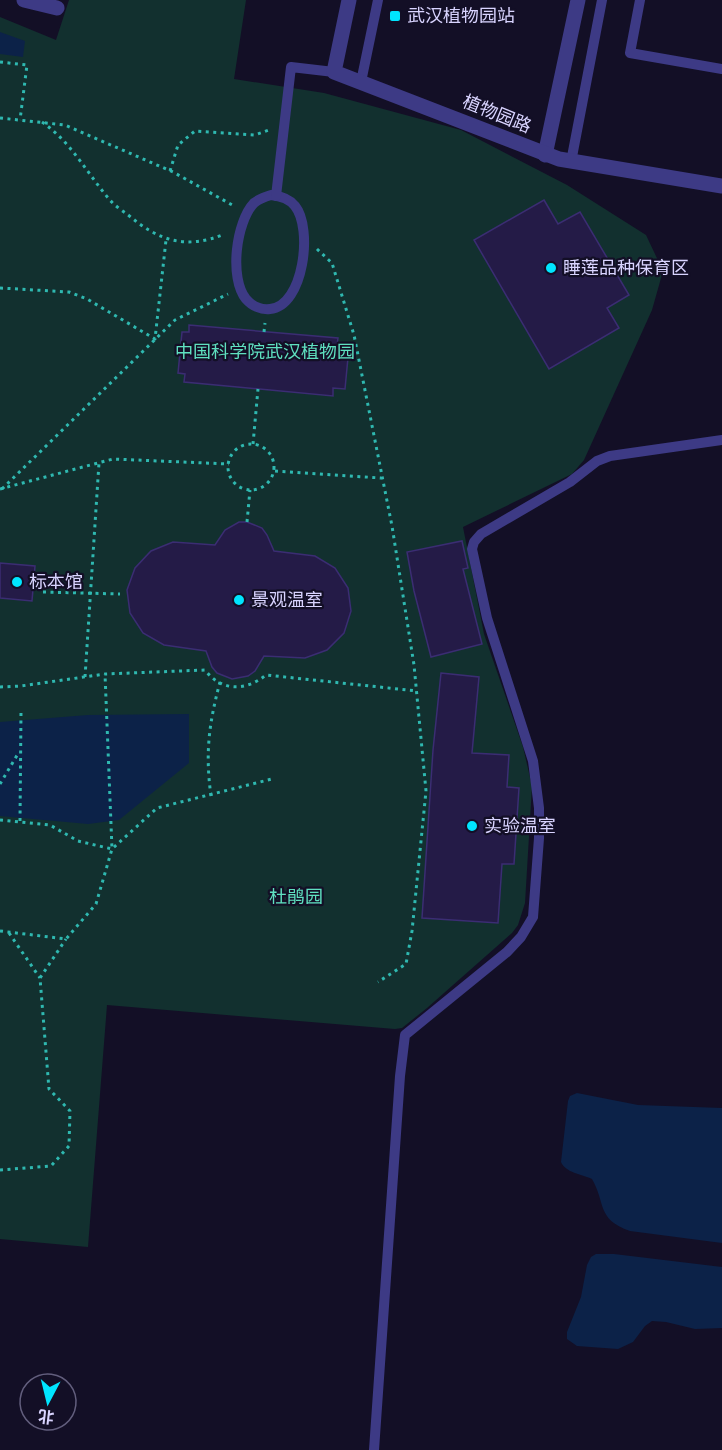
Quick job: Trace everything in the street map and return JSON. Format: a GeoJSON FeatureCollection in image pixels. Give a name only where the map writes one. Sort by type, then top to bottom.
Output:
{"type":"FeatureCollection","features":[{"type":"Feature","properties":{"kind":"street"},"geometry":{"type":"LineString","coordinates":[[24,0],[57,8]]}},
{"type":"Feature","properties":{"kind":"street"},"geometry":{"type":"LineString","coordinates":[[334,72],[349,0]]}},
{"type":"Feature","properties":{"kind":"street"},"geometry":{"type":"LineString","coordinates":[[545,154],[578,0]]}},
{"type":"Feature","properties":{"kind":"street","name":"植物园路"},"geometry":{"type":"LineString","coordinates":[[334,72],[571,162],[722,186]]}},
{"type":"Feature","properties":{"kind":"lane"},"geometry":{"type":"LineString","coordinates":[[361,82],[378,0]]}},
{"type":"Feature","properties":{"kind":"lane"},"geometry":{"type":"LineString","coordinates":[[571,162],[602,0]]}},
{"type":"Feature","properties":{"kind":"lane"},"geometry":{"type":"LineString","coordinates":[[640,0],[630,52],[722,69]]}},
{"type":"Feature","properties":{"kind":"lane"},"geometry":{"type":"LineString","coordinates":[[276,196],[291,67],[334,72]]}},
{"type":"Feature","properties":{"kind":"lane"},"geometry":{"type":"LineString","coordinates":[[276,196],[288,199],[299,213],[304,244],[298,280],[290,298],[275,309],[266,310],[252,305],[243,294],[241,287],[237,261],[244,222],[255,203],[262,198],[276,196]]}},
{"type":"Feature","properties":{"kind":"lane"},"geometry":{"type":"LineString","coordinates":[[374,1450],[400,1076],[405,1035],[507,952],[528,926],[535,908],[539,838],[537,782],[533,761],[487,618],[472,549],[474,542],[481,534],[570,482],[597,461],[640,450],[722,440]]}},
{"type":"Feature","properties":{"kind":"path"},"geometry":{"type":"LineString","coordinates":[[0,62],[27,65],[20,120]]}},
{"type":"Feature","properties":{"kind":"path"},"geometry":{"type":"LineString","coordinates":[[0,118],[65,125],[170,171],[235,207]]}},
{"type":"Feature","properties":{"kind":"path"},"geometry":{"type":"LineString","coordinates":[[42,122],[58,134],[111,201],[142,227],[166,240],[201,242],[224,234],[231,227]]}},
{"type":"Feature","properties":{"kind":"path"},"geometry":{"type":"LineString","coordinates":[[170,171],[178,145],[195,131],[255,135],[285,124]]}},
{"type":"Feature","properties":{"kind":"path"},"geometry":{"type":"LineString","coordinates":[[155,339],[166,240]]}},
{"type":"Feature","properties":{"kind":"path"},"geometry":{"type":"LineString","coordinates":[[312,245],[332,263],[354,335],[392,526],[417,691],[426,791],[412,931],[406,964],[378,982]]}},
{"type":"Feature","properties":{"kind":"path"},"geometry":{"type":"LineString","coordinates":[[1,489],[175,320],[241,287]]}},
{"type":"Feature","properties":{"kind":"path"},"geometry":{"type":"LineString","coordinates":[[0,288],[69,292],[87,299],[155,339]]}},
{"type":"Feature","properties":{"kind":"path"},"geometry":{"type":"LineString","coordinates":[[252,444],[258,389]]}},
{"type":"Feature","properties":{"kind":"path"},"geometry":{"type":"LineString","coordinates":[[252,444],[261,446],[272,457],[274,471],[266,484],[250,489],[237,485],[232,479],[229,464],[232,454],[252,444]]}},
{"type":"Feature","properties":{"kind":"path"},"geometry":{"type":"LineString","coordinates":[[1,489],[113,459],[229,464]]}},
{"type":"Feature","properties":{"kind":"path"},"geometry":{"type":"LineString","coordinates":[[85,677],[99,463]]}},
{"type":"Feature","properties":{"kind":"path"},"geometry":{"type":"LineString","coordinates":[[274,471],[381,478]]}},
{"type":"Feature","properties":{"kind":"path"},"geometry":{"type":"LineString","coordinates":[[247,522],[250,489]]}},
{"type":"Feature","properties":{"kind":"path"},"geometry":{"type":"LineString","coordinates":[[43,592],[120,594]]}},
{"type":"Feature","properties":{"kind":"path"},"geometry":{"type":"LineString","coordinates":[[0,687],[105,674],[205,670],[213,680],[233,687],[255,684],[266,675],[417,691]]}},
{"type":"Feature","properties":{"kind":"path"},"geometry":{"type":"LineString","coordinates":[[40,978],[66,939],[96,904],[112,849],[105,674]]}},
{"type":"Feature","properties":{"kind":"path"},"geometry":{"type":"LineString","coordinates":[[211,796],[207,766],[210,718],[220,682]]}},
{"type":"Feature","properties":{"kind":"path"},"geometry":{"type":"LineString","coordinates":[[20,821],[21,711]]}},
{"type":"Feature","properties":{"kind":"path"},"geometry":{"type":"LineString","coordinates":[[0,783],[20,750]]}},
{"type":"Feature","properties":{"kind":"path"},"geometry":{"type":"LineString","coordinates":[[112,849],[157,808],[272,779]]}},
{"type":"Feature","properties":{"kind":"path"},"geometry":{"type":"LineString","coordinates":[[0,820],[50,825],[78,841],[112,849]]}},
{"type":"Feature","properties":{"kind":"path"},"geometry":{"type":"LineString","coordinates":[[0,931],[66,939]]}},
{"type":"Feature","properties":{"kind":"path"},"geometry":{"type":"LineString","coordinates":[[0,1170],[51,1166],[69,1146],[70,1112],[49,1089],[40,978],[9,933]]}},
{"type":"Feature","properties":{"kind":"green space","name":"中国科学院武汉植物园"},"geometry":{"type":"Polygon","coordinates":[[[69,0],[246,0],[234,79],[324,93],[461,130],[567,185],[646,235],[663,271],[652,310],[584,460],[572,474],[463,527],[484,634],[523,747],[532,786],[525,903],[518,925],[512,933],[402,1028],[107,1005],[88,1247],[0,1239],[0,17],[56,40],[69,0]]]}},
{"type":"Feature","properties":{"kind":"water"},"geometry":{"type":"Polygon","coordinates":[[[0,32],[25,41],[23,57],[0,54],[0,32]]]}},
{"type":"Feature","properties":{"kind":"water"},"geometry":{"type":"Polygon","coordinates":[[[189,714],[189,763],[119,820],[88,824],[0,816],[0,722],[88,715],[189,714]]]}},
{"type":"Feature","properties":{"kind":"water"},"geometry":{"type":"Polygon","coordinates":[[[577,1093],[638,1105],[722,1108],[722,1243],[630,1231],[619,1226],[607,1216],[592,1179],[570,1171],[561,1162],[568,1101],[570,1096],[577,1093]]]}},
{"type":"Feature","properties":{"kind":"water"},"geometry":{"type":"Polygon","coordinates":[[[596,1254],[614,1254],[722,1267],[722,1328],[695,1329],[652,1321],[645,1326],[633,1342],[618,1349],[577,1346],[567,1339],[567,1332],[581,1297],[587,1265],[591,1257],[596,1254]]]}},
{"type":"Feature","properties":{"kind":"building","name":"睡莲品种保育区"},"geometry":{"type":"Polygon","coordinates":[[[544,200],[558,224],[580,212],[629,295],[607,308],[619,328],[549,369],[474,240],[544,200]]]}},
{"type":"Feature","properties":{"kind":"building"},"geometry":{"type":"Polygon","coordinates":[[[189,325],[338,338],[337,345],[349,347],[345,389],[333,388],[333,396],[184,382],[185,374],[178,373],[182,332],[189,332],[189,325]]]}},
{"type":"Feature","properties":{"kind":"building","name":"景观温室"},"geometry":{"type":"Polygon","coordinates":[[[239,522],[247,522],[262,528],[274,551],[315,556],[335,568],[348,588],[351,611],[344,633],[327,650],[305,658],[264,656],[255,671],[248,676],[232,679],[217,673],[206,651],[164,645],[143,633],[130,613],[127,590],[135,568],[151,551],[173,542],[215,545],[225,530],[239,522]]]}},
{"type":"Feature","properties":{"kind":"building"},"geometry":{"type":"Polygon","coordinates":[[[462,541],[468,568],[463,569],[482,644],[431,657],[414,591],[407,552],[462,541]]]}},
{"type":"Feature","properties":{"kind":"building","name":"标本馆"},"geometry":{"type":"Polygon","coordinates":[[[0,563],[35,566],[32,601],[0,598],[0,563]]]}},
{"type":"Feature","properties":{"kind":"building","name":"实验温室"},"geometry":{"type":"Polygon","coordinates":[[[441,673],[479,677],[472,753],[509,755],[507,787],[519,788],[514,864],[502,864],[498,923],[422,918],[433,750],[441,673]]]}},
{"type":"Feature","properties":{"kind":"place","name":"武汉植物园站"},"geometry":{"type":"Point","coordinates":[395,16]}},
{"type":"Feature","properties":{"kind":"place","name":"睡莲品种保育区"},"geometry":{"type":"Point","coordinates":[551,268]}},
{"type":"Feature","properties":{"kind":"place","name":"标本馆"},"geometry":{"type":"Point","coordinates":[17,582]}},
{"type":"Feature","properties":{"kind":"place","name":"景观温室"},"geometry":{"type":"Point","coordinates":[239,600]}},
{"type":"Feature","properties":{"kind":"place","name":"实验温室"},"geometry":{"type":"Point","coordinates":[472,826]}},
{"type":"Feature","properties":{"kind":"park label","name":"杜鹃园"},"geometry":{"type":"Point","coordinates":[296,897]}}]}
